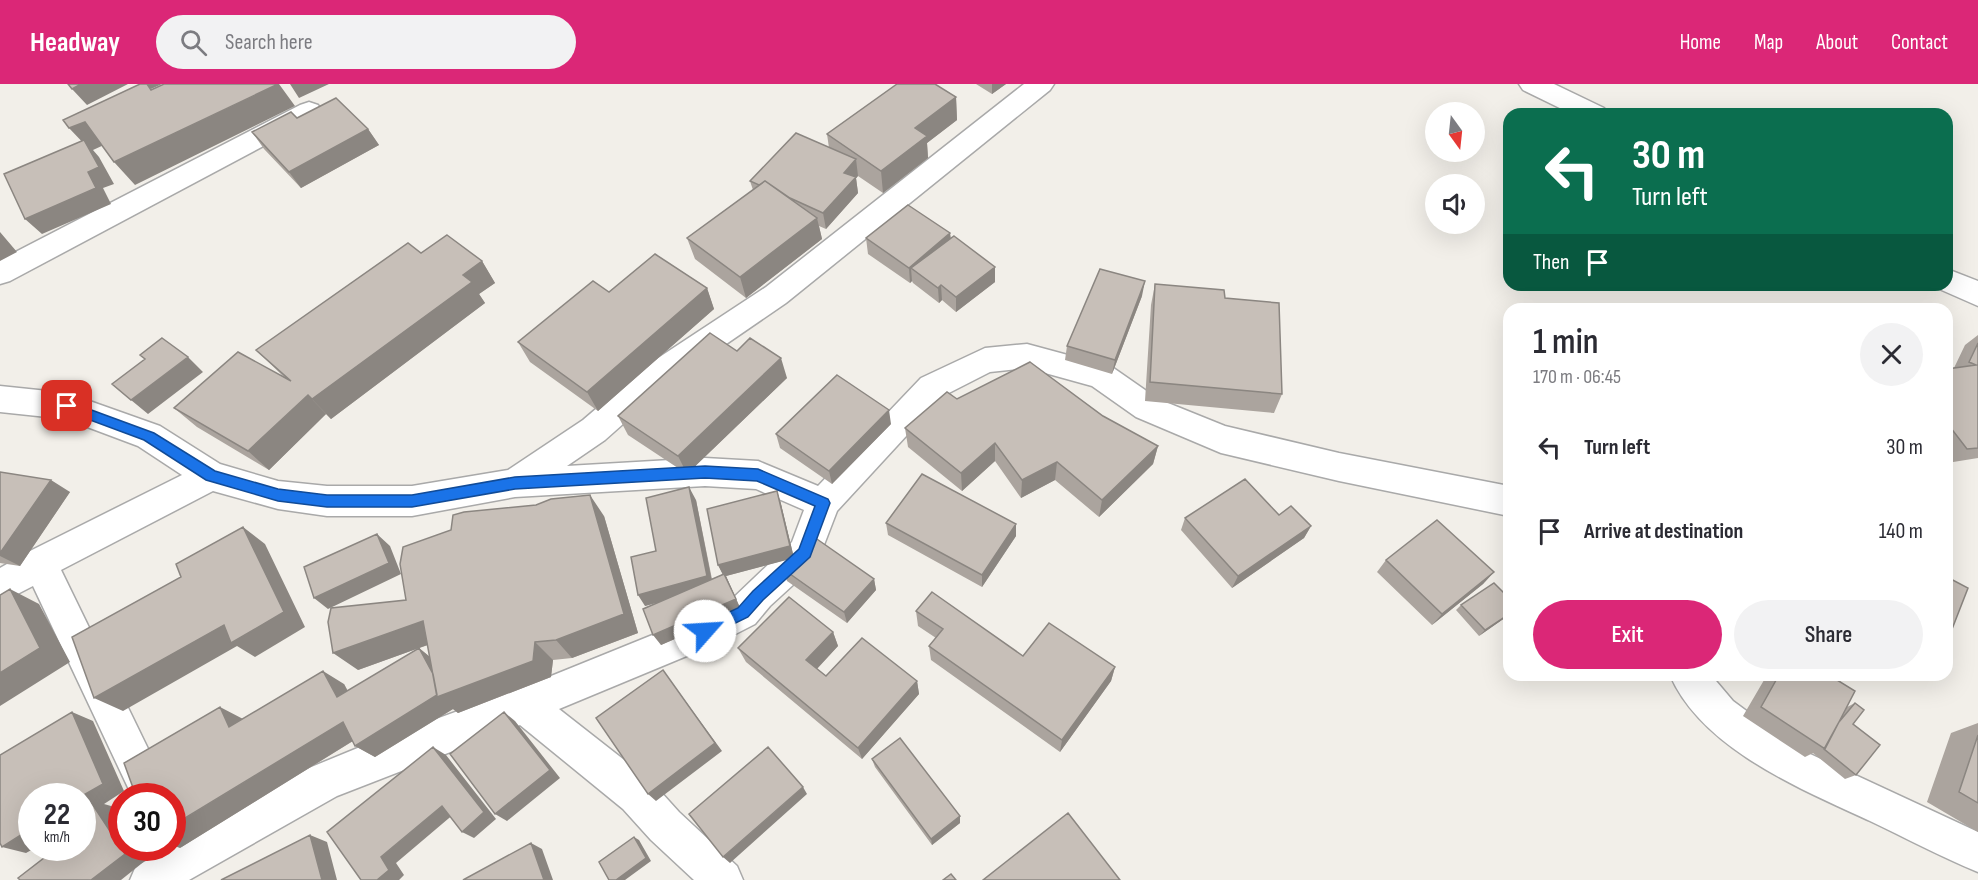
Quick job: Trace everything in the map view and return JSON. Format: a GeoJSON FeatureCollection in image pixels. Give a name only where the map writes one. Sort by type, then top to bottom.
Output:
{"type":"FeatureCollection","features":[{"type":"Feature","properties":{"kind":"street"},"geometry":{"type":"LineString","coordinates":[[515,483],[594,430],[657,375],[776,295],[1041,84]]}},
{"type":"Feature","properties":{"kind":"street"},"geometry":{"type":"LineString","coordinates":[[1532,84],[1582,108]]}},
{"type":"Feature","properties":{"kind":"street"},"geometry":{"type":"LineString","coordinates":[[0,273],[309,111]]}},
{"type":"Feature","properties":{"kind":"street"},"geometry":{"type":"LineString","coordinates":[[1953,283],[1978,294]]}},
{"type":"Feature","properties":{"kind":"street"},"geometry":{"type":"LineString","coordinates":[[150,880],[323,782],[365,764],[525,705],[705,631],[743,612],[805,552],[823,503],[932,387],[985,360],[1027,356],[1101,376],[1147,408],[1221,440],[1339,467],[1503,500]]}},
{"type":"Feature","properties":{"kind":"street"},"geometry":{"type":"LineString","coordinates":[[0,399],[67,406],[149,436],[211,476],[278,495],[327,501],[412,501],[515,483],[683,473],[758,475],[823,503]]}},
{"type":"Feature","properties":{"kind":"street"},"geometry":{"type":"LineString","coordinates":[[0,587],[40,563],[211,476]]}},
{"type":"Feature","properties":{"kind":"street"},"geometry":{"type":"LineString","coordinates":[[40,563],[146,783]]}},
{"type":"Feature","properties":{"kind":"street"},"geometry":{"type":"LineString","coordinates":[[1693,681],[1720,714],[1782,760],[1978,852]]}},
{"type":"Feature","properties":{"kind":"street"},"geometry":{"type":"LineString","coordinates":[[525,705],[637,795],[665,826],[723,880]]}},
{"type":"Feature","properties":{"kind":"building"},"geometry":{"type":"Polygon","coordinates":[[[68,84],[81,84],[72,89],[68,84]]]}},
{"type":"Feature","properties":{"kind":"building"},"geometry":{"type":"Polygon","coordinates":[[[140,84],[147,84],[151,90],[164,84],[278,84],[114,162],[85,122],[69,128],[63,120],[140,84]]]}},
{"type":"Feature","properties":{"kind":"building"},"geometry":{"type":"Polygon","coordinates":[[[897,84],[935,84],[956,97],[915,128],[927,136],[881,171],[827,134],[897,84]]]}},
{"type":"Feature","properties":{"kind":"building"},"geometry":{"type":"Polygon","coordinates":[[[336,98],[368,129],[289,172],[252,132],[291,112],[297,118],[336,98]]]}},
{"type":"Feature","properties":{"kind":"building"},"geometry":{"type":"Polygon","coordinates":[[[796,133],[856,159],[844,173],[856,177],[823,213],[790,198],[765,181],[759,185],[750,181],[796,133]]]}},
{"type":"Feature","properties":{"kind":"building"},"geometry":{"type":"Polygon","coordinates":[[[84,140],[99,167],[88,172],[96,188],[25,219],[4,174],[84,140]]]}},
{"type":"Feature","properties":{"kind":"building"},"geometry":{"type":"Polygon","coordinates":[[[765,181],[817,218],[740,277],[687,238],[765,181]]]}},
{"type":"Feature","properties":{"kind":"building"},"geometry":{"type":"Polygon","coordinates":[[[908,205],[950,233],[909,268],[866,238],[908,205]]]}},
{"type":"Feature","properties":{"kind":"building"},"geometry":{"type":"Polygon","coordinates":[[[447,235],[482,261],[463,275],[472,282],[312,399],[308,395],[248,451],[174,408],[238,352],[291,381],[256,350],[408,243],[421,253],[447,235]]]}},
{"type":"Feature","properties":{"kind":"building"},"geometry":{"type":"Polygon","coordinates":[[[954,236],[995,267],[956,297],[941,285],[938,288],[911,268],[954,236]]]}},
{"type":"Feature","properties":{"kind":"building"},"geometry":{"type":"Polygon","coordinates":[[[655,254],[707,288],[587,392],[518,342],[593,281],[609,292],[655,254]]]}},
{"type":"Feature","properties":{"kind":"building"},"geometry":{"type":"Polygon","coordinates":[[[1100,269],[1145,281],[1115,360],[1067,346],[1100,269]]]}},
{"type":"Feature","properties":{"kind":"building"},"geometry":{"type":"Polygon","coordinates":[[[1155,284],[1224,290],[1225,298],[1279,303],[1282,394],[1150,382],[1155,284]]]}},
{"type":"Feature","properties":{"kind":"building"},"geometry":{"type":"Polygon","coordinates":[[[710,333],[737,351],[750,338],[781,358],[678,456],[618,416],[710,333]]]}},
{"type":"Feature","properties":{"kind":"building"},"geometry":{"type":"Polygon","coordinates":[[[162,338],[188,357],[131,400],[112,384],[145,359],[140,355],[162,338]]]}},
{"type":"Feature","properties":{"kind":"building"},"geometry":{"type":"Polygon","coordinates":[[[1978,343],[1978,448],[1967,449],[1953,431],[1953,368],[1976,365],[1969,362],[1978,343]]]}},
{"type":"Feature","properties":{"kind":"building"},"geometry":{"type":"Polygon","coordinates":[[[1030,362],[1103,416],[1158,446],[1102,500],[1057,462],[1022,480],[995,443],[961,473],[905,428],[947,392],[957,399],[1030,362]]]}},
{"type":"Feature","properties":{"kind":"building"},"geometry":{"type":"Polygon","coordinates":[[[837,375],[889,410],[829,471],[776,434],[837,375]]]}},
{"type":"Feature","properties":{"kind":"building"},"geometry":{"type":"Polygon","coordinates":[[[0,472],[51,480],[0,553],[0,472]]]}},
{"type":"Feature","properties":{"kind":"building"},"geometry":{"type":"Polygon","coordinates":[[[922,474],[1016,524],[982,575],[886,523],[922,474]]]}},
{"type":"Feature","properties":{"kind":"building"},"geometry":{"type":"Polygon","coordinates":[[[1245,479],[1279,515],[1291,506],[1311,526],[1238,576],[1185,518],[1245,479]]]}},
{"type":"Feature","properties":{"kind":"building"},"geometry":{"type":"Polygon","coordinates":[[[689,487],[707,576],[638,595],[631,557],[656,551],[646,498],[689,487]]]}},
{"type":"Feature","properties":{"kind":"building"},"geometry":{"type":"Polygon","coordinates":[[[777,491],[790,546],[718,565],[707,509],[777,491]]]}},
{"type":"Feature","properties":{"kind":"building"},"geometry":{"type":"Polygon","coordinates":[[[590,495],[624,614],[556,640],[535,642],[533,661],[437,697],[423,621],[333,653],[328,622],[331,608],[406,600],[400,564],[403,547],[451,530],[453,515],[536,505],[551,499],[590,495]]]}},
{"type":"Feature","properties":{"kind":"building"},"geometry":{"type":"Polygon","coordinates":[[[1437,520],[1494,572],[1442,614],[1386,560],[1437,520]]]}},
{"type":"Feature","properties":{"kind":"building"},"geometry":{"type":"Polygon","coordinates":[[[243,527],[284,612],[231,643],[224,625],[94,698],[72,637],[181,577],[176,564],[243,527]]]}},
{"type":"Feature","properties":{"kind":"building"},"geometry":{"type":"Polygon","coordinates":[[[377,534],[389,563],[314,598],[304,567],[377,534]]]}},
{"type":"Feature","properties":{"kind":"building"},"geometry":{"type":"Polygon","coordinates":[[[814,537],[874,579],[844,612],[783,569],[814,537]]]}},
{"type":"Feature","properties":{"kind":"building"},"geometry":{"type":"Polygon","coordinates":[[[724,574],[736,599],[653,635],[643,609],[724,574]]]}},
{"type":"Feature","properties":{"kind":"building"},"geometry":{"type":"Polygon","coordinates":[[[1953,580],[1968,588],[1953,627],[1953,580]]]}},
{"type":"Feature","properties":{"kind":"building"},"geometry":{"type":"Polygon","coordinates":[[[1494,583],[1503,592],[1503,618],[1485,630],[1461,605],[1494,583]]]}},
{"type":"Feature","properties":{"kind":"building"},"geometry":{"type":"Polygon","coordinates":[[[10,589],[40,648],[0,673],[0,595],[10,589]]]}},
{"type":"Feature","properties":{"kind":"building"},"geometry":{"type":"Polygon","coordinates":[[[932,592],[1023,656],[1049,623],[1115,667],[1062,740],[929,646],[943,629],[916,611],[932,592]]]}},
{"type":"Feature","properties":{"kind":"building"},"geometry":{"type":"Polygon","coordinates":[[[789,597],[833,632],[806,660],[826,676],[862,638],[917,681],[858,748],[738,648],[789,597]]]}},
{"type":"Feature","properties":{"kind":"building"},"geometry":{"type":"Polygon","coordinates":[[[419,648],[433,674],[437,695],[355,746],[343,722],[186,817],[186,783],[131,783],[124,763],[220,707],[229,727],[323,671],[337,697],[419,648]]]}},
{"type":"Feature","properties":{"kind":"building"},"geometry":{"type":"Polygon","coordinates":[[[663,670],[715,743],[648,794],[596,718],[663,670]]]}},
{"type":"Feature","properties":{"kind":"building"},"geometry":{"type":"Polygon","coordinates":[[[1776,681],[1839,681],[1855,691],[1825,749],[1761,707],[1776,681]]]}},
{"type":"Feature","properties":{"kind":"building"},"geometry":{"type":"Polygon","coordinates":[[[1855,703],[1864,710],[1853,724],[1880,745],[1856,775],[1824,749],[1839,722],[1855,703]]]}},
{"type":"Feature","properties":{"kind":"building"},"geometry":{"type":"Polygon","coordinates":[[[72,712],[103,784],[96,788],[96,783],[18,783],[18,837],[2,847],[0,843],[0,755],[72,712]]]}},
{"type":"Feature","properties":{"kind":"building"},"geometry":{"type":"Polygon","coordinates":[[[504,712],[550,770],[495,814],[450,754],[504,712]]]}},
{"type":"Feature","properties":{"kind":"building"},"geometry":{"type":"Polygon","coordinates":[[[1978,735],[1978,803],[1959,792],[1978,735]]]}},
{"type":"Feature","properties":{"kind":"building"},"geometry":{"type":"Polygon","coordinates":[[[900,738],[960,816],[931,839],[872,759],[900,738]]]}},
{"type":"Feature","properties":{"kind":"building"},"geometry":{"type":"Polygon","coordinates":[[[433,747],[484,812],[462,832],[442,806],[381,857],[389,870],[377,880],[361,880],[327,832],[433,747]]]}},
{"type":"Feature","properties":{"kind":"building"},"geometry":{"type":"Polygon","coordinates":[[[768,747],[803,787],[723,857],[689,814],[768,747]]]}},
{"type":"Feature","properties":{"kind":"building"},"geometry":{"type":"Polygon","coordinates":[[[96,810],[108,828],[108,861],[116,861],[91,880],[20,880],[18,878],[40,861],[96,861],[96,810]]]}},
{"type":"Feature","properties":{"kind":"building"},"geometry":{"type":"Polygon","coordinates":[[[1068,813],[1120,880],[983,880],[1068,813]]]}},
{"type":"Feature","properties":{"kind":"building"},"geometry":{"type":"Polygon","coordinates":[[[310,835],[322,880],[221,880],[310,835]]]}},
{"type":"Feature","properties":{"kind":"building"},"geometry":{"type":"Polygon","coordinates":[[[634,837],[646,858],[616,880],[609,880],[599,862],[634,837]]]}},
{"type":"Feature","properties":{"kind":"building"},"geometry":{"type":"Polygon","coordinates":[[[531,843],[544,880],[463,880],[531,843]]]}},
{"type":"Feature","properties":{"kind":"building"},"geometry":{"type":"Polygon","coordinates":[[[951,874],[956,880],[943,880],[951,874]]]}},
{"type":"Feature","properties":{"kind":"route"},"geometry":{"type":"LineString","coordinates":[[67,406],[149,436],[211,476],[278,495],[327,501],[412,501],[515,483],[705,472],[758,475],[823,503],[805,552],[743,612],[705,631]]}}]}
